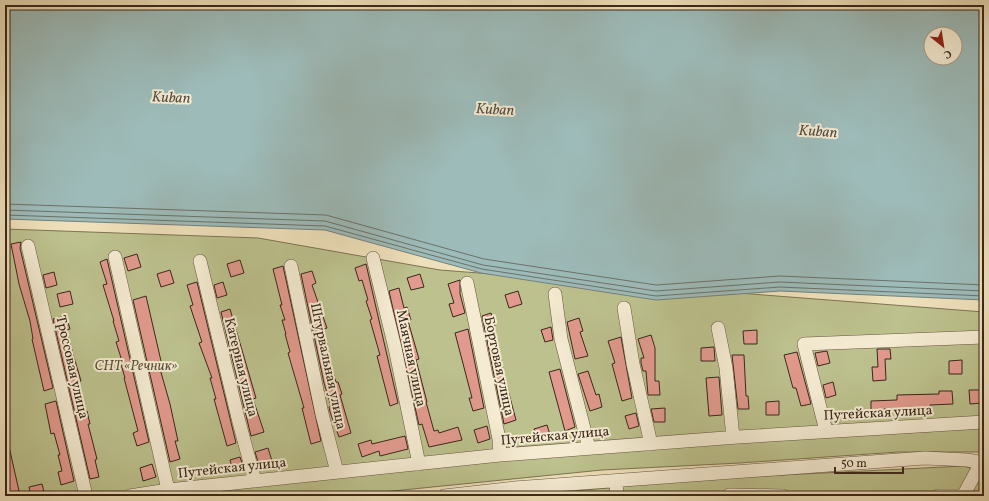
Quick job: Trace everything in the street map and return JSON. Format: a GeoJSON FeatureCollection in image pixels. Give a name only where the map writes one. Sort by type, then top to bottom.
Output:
{"type":"FeatureCollection","features":[{"type":"Feature","properties":{"kind":"street","name":"Троссовая улица"},"geometry":{"type":"LineString","coordinates":[[28,246],[86,496]]}},
{"type":"Feature","properties":{"kind":"street"},"geometry":{"type":"LineString","coordinates":[[115,257],[168,490]]}},
{"type":"Feature","properties":{"kind":"street","name":"Маячная улица"},"geometry":{"type":"LineString","coordinates":[[373,258],[395,348],[419,464]]}},
{"type":"Feature","properties":{"kind":"street","name":"Катерная улица"},"geometry":{"type":"LineString","coordinates":[[200,261],[239,422],[256,481]]}},
{"type":"Feature","properties":{"kind":"street","name":"Штурвальная улица"},"geometry":{"type":"LineString","coordinates":[[291,266],[322,414],[337,472]]}},
{"type":"Feature","properties":{"kind":"street","name":"Бортовая улица"},"geometry":{"type":"LineString","coordinates":[[467,283],[499,439],[500,455]]}},
{"type":"Feature","properties":{"kind":"street"},"geometry":{"type":"LineString","coordinates":[[555,294],[561,339],[589,448]]}},
{"type":"Feature","properties":{"kind":"street"},"geometry":{"type":"LineString","coordinates":[[624,308],[633,364],[651,444]]}},
{"type":"Feature","properties":{"kind":"street"},"geometry":{"type":"LineString","coordinates":[[718,328],[726,368],[733,437]]}},
{"type":"Feature","properties":{"kind":"street"},"geometry":{"type":"LineString","coordinates":[[826,432],[804,344],[984,337]]}},
{"type":"Feature","properties":{"kind":"street","name":"Путейская улица"},"geometry":{"type":"LineString","coordinates":[[130,496],[168,490],[500,455],[733,437],[984,422]]}},
{"type":"Feature","properties":{"kind":"street"},"geometry":{"type":"LineString","coordinates":[[444,496],[514,488],[616,490],[736,472],[925,458],[967,460],[982,463],[964,496],[938,496]]}},
{"type":"Feature","properties":{"kind":"street"},"geometry":{"type":"LineString","coordinates":[[736,472],[728,495],[783,496]]}},
{"type":"Feature","properties":{"kind":"green space","name":"СНТ «Речник»"},"geometry":{"type":"Polygon","coordinates":[[[5,229],[258,238],[440,270],[984,312],[984,452],[898,452],[740,463],[602,470],[343,496],[5,496],[5,229]]]}},
{"type":"Feature","properties":{"kind":"green space"},"geometry":{"type":"Polygon","coordinates":[[[964,466],[984,473],[984,496],[572,496],[574,491],[702,479],[964,466]]]}},
{"type":"Feature","properties":{"kind":"green space"},"geometry":{"type":"Polygon","coordinates":[[[570,490],[567,496],[509,496],[570,490]]]}},
{"type":"Feature","properties":{"kind":"water","name":"Kuban"},"geometry":{"type":"Polygon","coordinates":[[[5,5],[984,5],[984,300],[780,291],[656,300],[481,273],[325,230],[5,219],[5,5]]]}},
{"type":"Feature","properties":{"kind":"building"},"geometry":{"type":"Polygon","coordinates":[[[21,242],[20,248],[53,388],[44,391],[32,339],[30,321],[19,284],[11,244],[21,242]]]}},
{"type":"Feature","properties":{"kind":"building"},"geometry":{"type":"Polygon","coordinates":[[[137,254],[141,267],[128,271],[124,258],[137,254]]]}},
{"type":"Feature","properties":{"kind":"building"},"geometry":{"type":"Polygon","coordinates":[[[107,259],[149,442],[137,446],[133,433],[138,431],[120,361],[122,361],[116,342],[119,341],[103,285],[107,284],[100,262],[107,259]]]}},
{"type":"Feature","properties":{"kind":"building"},"geometry":{"type":"Polygon","coordinates":[[[240,260],[244,273],[231,277],[227,264],[240,260]]]}},
{"type":"Feature","properties":{"kind":"building"},"geometry":{"type":"Polygon","coordinates":[[[366,264],[398,403],[390,406],[377,356],[380,355],[370,320],[372,319],[366,301],[368,300],[362,280],[359,281],[355,268],[366,264]]]}},
{"type":"Feature","properties":{"kind":"building"},"geometry":{"type":"Polygon","coordinates":[[[283,266],[321,441],[311,444],[302,408],[304,408],[288,353],[290,352],[282,320],[285,320],[280,305],[282,305],[273,269],[283,266]]]}},
{"type":"Feature","properties":{"kind":"building"},"geometry":{"type":"Polygon","coordinates":[[[170,270],[174,283],[161,287],[157,274],[170,270]]]}},
{"type":"Feature","properties":{"kind":"building"},"geometry":{"type":"Polygon","coordinates":[[[312,271],[316,283],[312,285],[327,328],[323,329],[327,344],[324,345],[336,382],[338,382],[342,394],[340,395],[351,433],[339,437],[330,412],[329,407],[331,406],[324,383],[301,274],[312,271]]]}},
{"type":"Feature","properties":{"kind":"building"},"geometry":{"type":"Polygon","coordinates":[[[54,272],[57,285],[46,288],[43,275],[54,272]]]}},
{"type":"Feature","properties":{"kind":"building"},"geometry":{"type":"Polygon","coordinates":[[[420,274],[424,287],[411,290],[407,278],[420,274]]]}},
{"type":"Feature","properties":{"kind":"building"},"geometry":{"type":"Polygon","coordinates":[[[460,280],[460,294],[465,313],[453,317],[449,304],[454,303],[448,284],[460,280]]]}},
{"type":"Feature","properties":{"kind":"building"},"geometry":{"type":"Polygon","coordinates":[[[197,282],[236,443],[227,446],[214,399],[216,399],[210,378],[212,378],[199,343],[202,342],[190,306],[193,305],[187,285],[197,282]]]}},
{"type":"Feature","properties":{"kind":"building"},"geometry":{"type":"Polygon","coordinates":[[[223,282],[227,295],[217,298],[214,285],[223,282]]]}},
{"type":"Feature","properties":{"kind":"building"},"geometry":{"type":"Polygon","coordinates":[[[399,288],[404,308],[407,307],[411,320],[408,321],[419,359],[416,360],[434,431],[438,430],[439,433],[458,427],[462,440],[429,447],[422,424],[419,425],[389,291],[399,288]]]}},
{"type":"Feature","properties":{"kind":"building"},"geometry":{"type":"Polygon","coordinates":[[[70,291],[73,304],[60,307],[57,294],[70,291]]]}},
{"type":"Feature","properties":{"kind":"building"},"geometry":{"type":"Polygon","coordinates":[[[518,291],[522,304],[509,308],[505,295],[518,291]]]}},
{"type":"Feature","properties":{"kind":"building"},"geometry":{"type":"Polygon","coordinates":[[[146,296],[161,361],[158,362],[170,404],[178,441],[175,441],[180,459],[170,462],[133,300],[146,296]]]}},
{"type":"Feature","properties":{"kind":"building"},"geometry":{"type":"Polygon","coordinates":[[[230,309],[256,398],[253,399],[264,432],[251,436],[221,312],[230,309]]]}},
{"type":"Feature","properties":{"kind":"building"},"geometry":{"type":"Polygon","coordinates":[[[491,313],[495,326],[490,328],[502,363],[501,364],[516,420],[504,424],[482,316],[491,313]]]}},
{"type":"Feature","properties":{"kind":"building"},"geometry":{"type":"Polygon","coordinates":[[[66,316],[70,329],[66,330],[81,381],[76,382],[83,412],[87,411],[90,424],[88,424],[97,459],[95,460],[99,477],[90,479],[53,319],[66,316]]]}},
{"type":"Feature","properties":{"kind":"building"},"geometry":{"type":"Polygon","coordinates":[[[579,318],[583,331],[580,332],[588,356],[575,359],[567,322],[579,318]]]}},
{"type":"Feature","properties":{"kind":"building"},"geometry":{"type":"Polygon","coordinates":[[[551,327],[553,340],[545,342],[541,330],[551,327]]]}},
{"type":"Feature","properties":{"kind":"building"},"geometry":{"type":"Polygon","coordinates":[[[468,329],[484,408],[473,411],[469,398],[472,398],[455,333],[468,329]]]}},
{"type":"Feature","properties":{"kind":"building"},"geometry":{"type":"Polygon","coordinates":[[[757,330],[757,344],[744,344],[743,331],[757,330]]]}},
{"type":"Feature","properties":{"kind":"building"},"geometry":{"type":"Polygon","coordinates":[[[651,335],[655,348],[655,381],[659,381],[660,395],[648,395],[646,371],[643,371],[641,363],[641,358],[644,358],[638,339],[651,335]]]}},
{"type":"Feature","properties":{"kind":"building"},"geometry":{"type":"Polygon","coordinates":[[[621,337],[632,398],[622,401],[612,364],[615,363],[608,341],[621,337]]]}},
{"type":"Feature","properties":{"kind":"building"},"geometry":{"type":"Polygon","coordinates":[[[714,347],[715,361],[701,361],[701,348],[714,347]]]}},
{"type":"Feature","properties":{"kind":"building"},"geometry":{"type":"Polygon","coordinates":[[[877,349],[890,349],[891,359],[885,359],[886,380],[873,381],[872,367],[878,367],[877,349]]]}},
{"type":"Feature","properties":{"kind":"building"},"geometry":{"type":"Polygon","coordinates":[[[827,351],[830,363],[818,366],[815,353],[827,351]]]}},
{"type":"Feature","properties":{"kind":"building"},"geometry":{"type":"Polygon","coordinates":[[[797,352],[811,404],[801,406],[796,388],[793,388],[784,355],[797,352]]]}},
{"type":"Feature","properties":{"kind":"building"},"geometry":{"type":"Polygon","coordinates":[[[732,355],[744,355],[746,396],[748,396],[749,409],[738,409],[732,355]]]}},
{"type":"Feature","properties":{"kind":"building"},"geometry":{"type":"Polygon","coordinates":[[[962,360],[962,374],[949,374],[949,361],[962,360]]]}},
{"type":"Feature","properties":{"kind":"building"},"geometry":{"type":"Polygon","coordinates":[[[560,369],[575,427],[565,431],[549,372],[560,369]]]}},
{"type":"Feature","properties":{"kind":"building"},"geometry":{"type":"Polygon","coordinates":[[[588,371],[596,395],[599,394],[602,407],[590,411],[578,374],[588,371]]]}},
{"type":"Feature","properties":{"kind":"building"},"geometry":{"type":"Polygon","coordinates":[[[719,377],[722,415],[709,416],[706,378],[719,377]]]}},
{"type":"Feature","properties":{"kind":"building"},"geometry":{"type":"Polygon","coordinates":[[[833,382],[836,395],[826,398],[823,385],[833,382]]]}},
{"type":"Feature","properties":{"kind":"building"},"geometry":{"type":"Polygon","coordinates":[[[969,390],[982,390],[983,403],[970,404],[969,390]]]}},
{"type":"Feature","properties":{"kind":"building"},"geometry":{"type":"Polygon","coordinates":[[[939,391],[952,391],[953,404],[930,405],[930,408],[884,409],[885,414],[871,415],[871,401],[897,400],[897,395],[939,394],[939,391]]]}},
{"type":"Feature","properties":{"kind":"building"},"geometry":{"type":"Polygon","coordinates":[[[56,401],[74,481],[61,485],[58,472],[62,471],[58,455],[60,455],[54,433],[51,434],[45,404],[56,401]]]}},
{"type":"Feature","properties":{"kind":"building"},"geometry":{"type":"Polygon","coordinates":[[[779,401],[779,415],[766,415],[766,402],[779,401]]]}},
{"type":"Feature","properties":{"kind":"building"},"geometry":{"type":"Polygon","coordinates":[[[665,408],[665,422],[654,422],[651,409],[665,408]]]}},
{"type":"Feature","properties":{"kind":"building"},"geometry":{"type":"Polygon","coordinates":[[[636,413],[639,426],[629,429],[625,416],[636,413]]]}},
{"type":"Feature","properties":{"kind":"building"},"geometry":{"type":"Polygon","coordinates":[[[547,425],[551,438],[538,442],[534,429],[547,425]]]}},
{"type":"Feature","properties":{"kind":"building"},"geometry":{"type":"Polygon","coordinates":[[[487,426],[490,439],[478,443],[474,430],[487,426]]]}},
{"type":"Feature","properties":{"kind":"building"},"geometry":{"type":"Polygon","coordinates":[[[405,436],[408,449],[380,456],[379,451],[362,457],[358,444],[371,440],[372,444],[405,436]]]}},
{"type":"Feature","properties":{"kind":"building"},"geometry":{"type":"Polygon","coordinates":[[[5,442],[8,442],[19,491],[6,494],[5,442]]]}},
{"type":"Feature","properties":{"kind":"building"},"geometry":{"type":"Polygon","coordinates":[[[268,448],[272,461],[259,465],[255,452],[268,448]]]}},
{"type":"Feature","properties":{"kind":"building"},"geometry":{"type":"Polygon","coordinates":[[[240,457],[244,469],[233,472],[230,460],[240,457]]]}},
{"type":"Feature","properties":{"kind":"building"},"geometry":{"type":"Polygon","coordinates":[[[152,464],[156,477],[143,481],[140,468],[152,464]]]}},
{"type":"Feature","properties":{"kind":"building"},"geometry":{"type":"Polygon","coordinates":[[[42,484],[45,496],[31,496],[29,487],[42,484]]]}}]}
